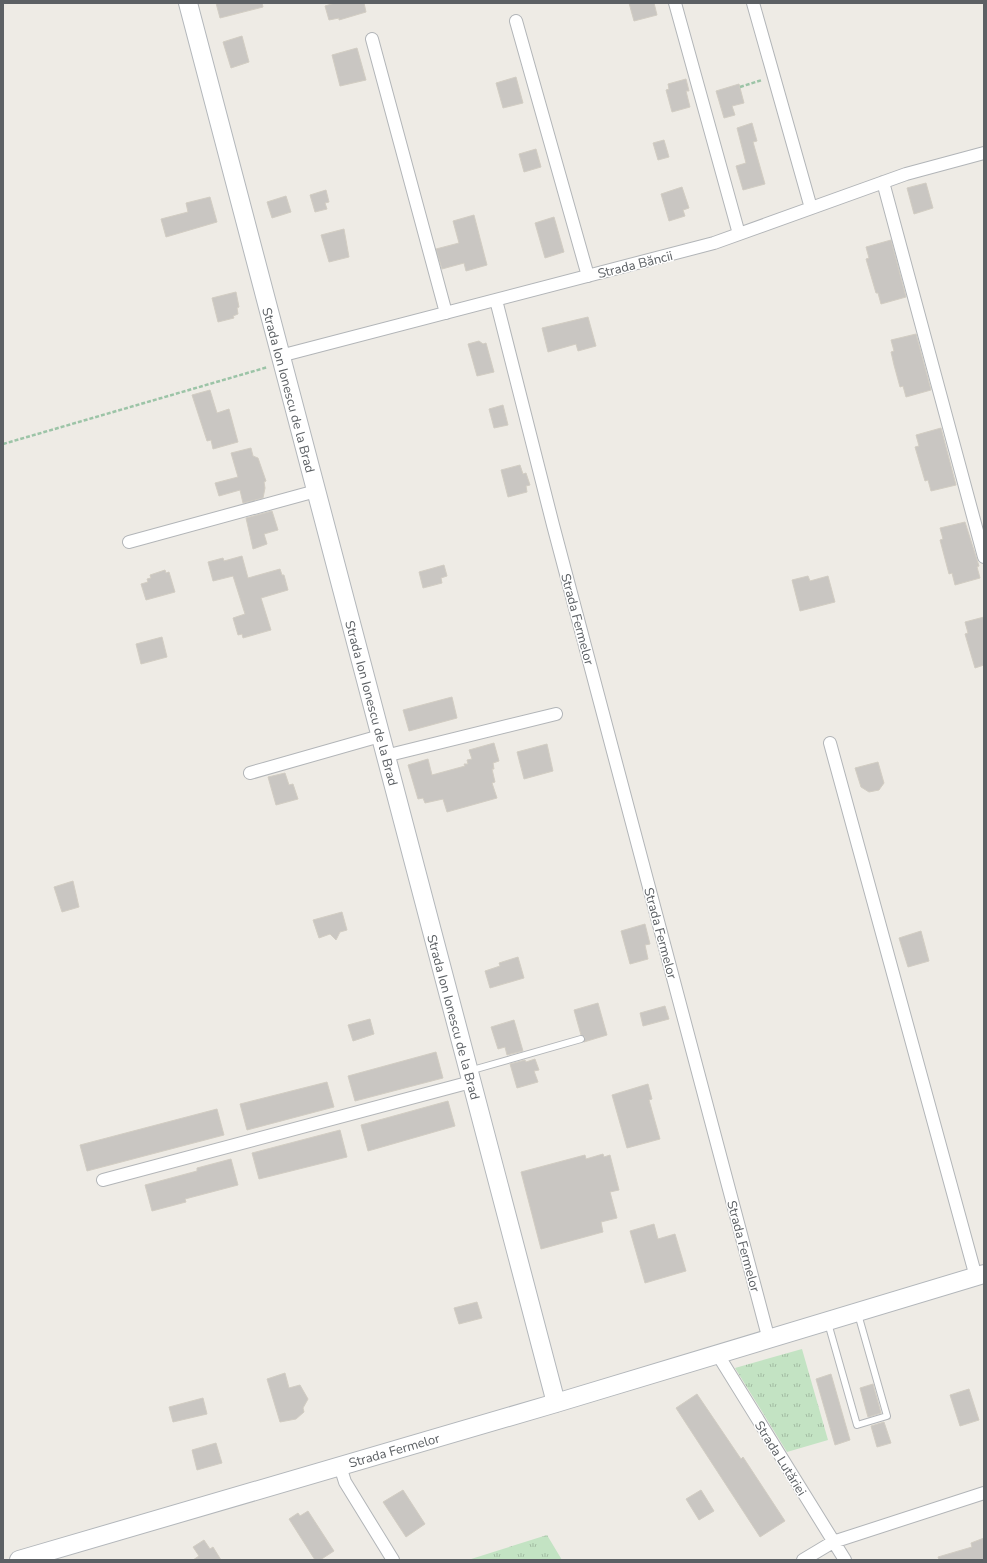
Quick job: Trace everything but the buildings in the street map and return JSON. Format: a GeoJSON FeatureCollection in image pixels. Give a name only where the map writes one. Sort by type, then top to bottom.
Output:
{"type":"FeatureCollection","features":[{"type":"Feature","properties":{"kind":"street","name":"Strada Ion Ionescu de la Brad"},"geometry":{"type":"LineString","coordinates":[[188,3],[469,1077],[556,1403]]}},
{"type":"Feature","properties":{"kind":"street"},"geometry":{"type":"LineString","coordinates":[[675,3],[740,234]]}},
{"type":"Feature","properties":{"kind":"street"},"geometry":{"type":"LineString","coordinates":[[753,3],[811,208]]}},
{"type":"Feature","properties":{"kind":"street"},"geometry":{"type":"LineString","coordinates":[[516,21],[588,276]]}},
{"type":"Feature","properties":{"kind":"street"},"geometry":{"type":"LineString","coordinates":[[372,39],[446,313]]}},
{"type":"Feature","properties":{"kind":"street","name":"Strada Băncii"},"geometry":{"type":"LineString","coordinates":[[281,360],[446,313],[677,253],[740,234],[883,182],[940,164],[984,153]]}},
{"type":"Feature","properties":{"kind":"street"},"geometry":{"type":"LineString","coordinates":[[883,182],[984,557]]}},
{"type":"Feature","properties":{"kind":"street","name":"Strada Fermelor"},"geometry":{"type":"LineString","coordinates":[[496,300],[552,525],[769,1340]]}},
{"type":"Feature","properties":{"kind":"street"},"geometry":{"type":"LineString","coordinates":[[129,542],[316,491]]}},
{"type":"Feature","properties":{"kind":"street"},"geometry":{"type":"LineString","coordinates":[[385,756],[556,714]]}},
{"type":"Feature","properties":{"kind":"street"},"geometry":{"type":"LineString","coordinates":[[250,773],[380,736]]}},
{"type":"Feature","properties":{"kind":"street"},"geometry":{"type":"LineString","coordinates":[[830,743],[980,1275]]}},
{"type":"Feature","properties":{"kind":"street"},"geometry":{"type":"LineString","coordinates":[[103,1180],[469,1077]]}},
{"type":"Feature","properties":{"kind":"street","name":"Strada Fermelor"},"geometry":{"type":"LineString","coordinates":[[19,1560],[769,1340],[980,1275]]}},
{"type":"Feature","properties":{"kind":"street","name":"Strada Lutăriei"},"geometry":{"type":"LineString","coordinates":[[718,1355],[845,1560]]}},
{"type":"Feature","properties":{"kind":"street"},"geometry":{"type":"LineString","coordinates":[[340,1466],[346,1482],[393,1560]]}},
{"type":"Feature","properties":{"kind":"street"},"geometry":{"type":"LineString","coordinates":[[803,1560],[833,1542],[984,1493]]}},
{"type":"Feature","properties":{"kind":"lane"},"geometry":{"type":"LineString","coordinates":[[469,1077],[581,1039]]}},
{"type":"Feature","properties":{"kind":"lane"},"geometry":{"type":"LineString","coordinates":[[828,1322],[857,1425],[887,1416],[858,1313]]}},
{"type":"Feature","properties":{"kind":"path"},"geometry":{"type":"LineString","coordinates":[[740,87],[767,79]]}},
{"type":"Feature","properties":{"kind":"path"},"geometry":{"type":"LineString","coordinates":[[3,444],[281,360]]}},
{"type":"Feature","properties":{"kind":"green space"},"geometry":{"type":"Polygon","coordinates":[[[802,1349],[828,1440],[787,1452],[735,1368],[802,1349]]]}},
{"type":"Feature","properties":{"kind":"green space"},"geometry":{"type":"Polygon","coordinates":[[[547,1535],[562,1560],[468,1560],[547,1535]]]}}]}
